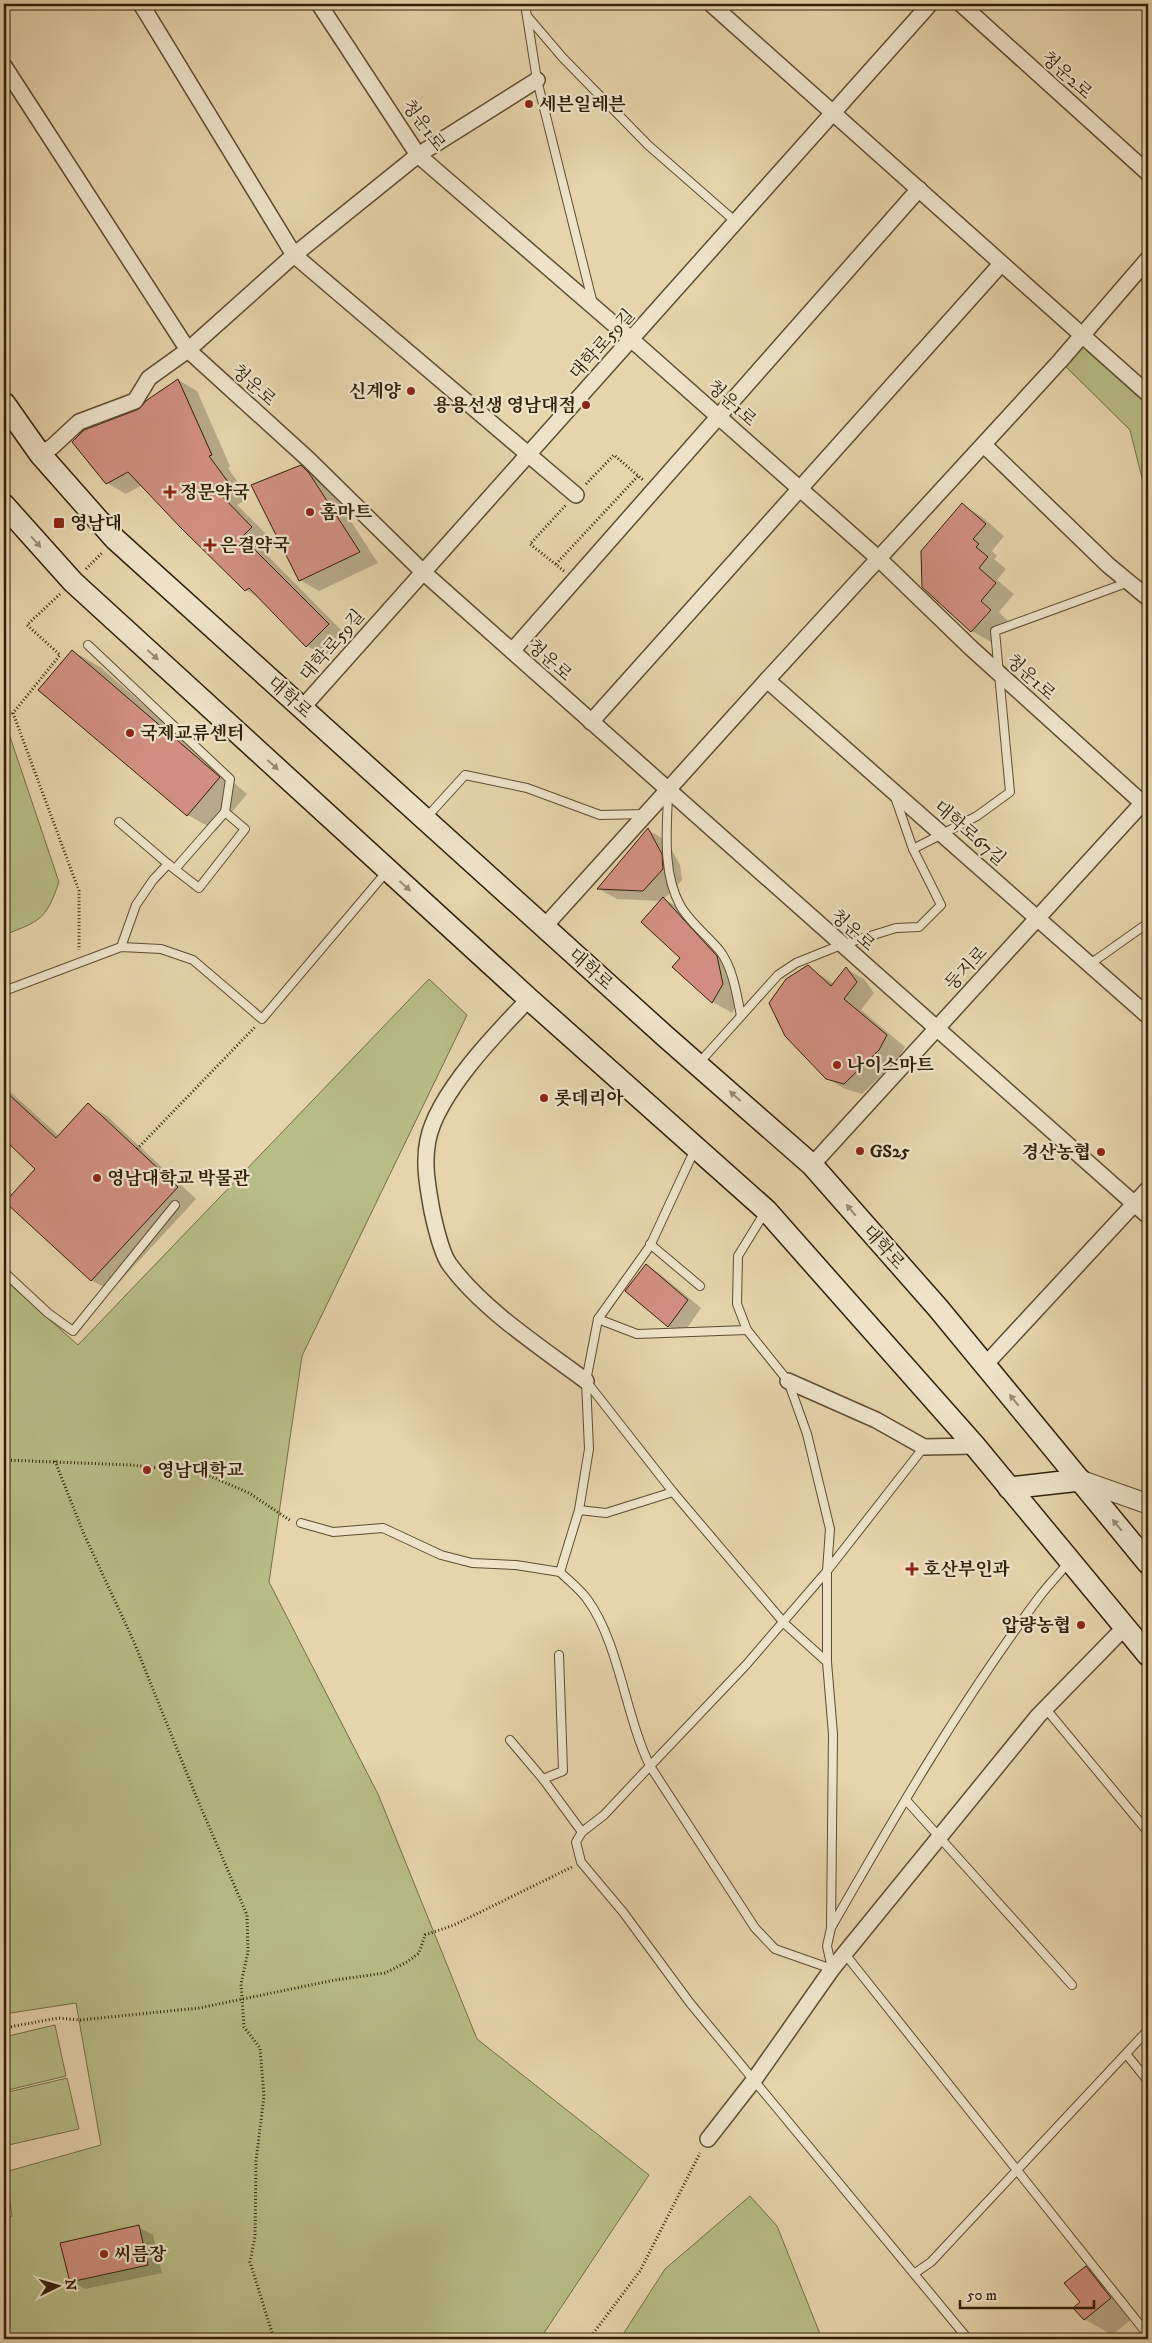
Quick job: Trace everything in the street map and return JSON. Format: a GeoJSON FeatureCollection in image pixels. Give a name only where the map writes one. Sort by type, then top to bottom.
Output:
{"type":"FeatureCollection","features":[{"type":"Feature","properties":{"kind":"main road","name":"대학로"},"geometry":{"type":"LineString","coordinates":[[4,403],[40,454],[115,539],[544,927],[812,1165],[985,1365],[1148,1563]]}},
{"type":"Feature","properties":{"kind":"main road"},"geometry":{"type":"LineString","coordinates":[[4,506],[72,582],[529,999],[766,1210],[975,1446],[1148,1655]]}},
{"type":"Feature","properties":{"kind":"main road"},"geometry":{"type":"LineString","coordinates":[[1009,1488],[1080,1480]]}},
{"type":"Feature","properties":{"kind":"street"},"geometry":{"type":"LineString","coordinates":[[141,4],[294,255],[526,455],[576,495]]}},
{"type":"Feature","properties":{"kind":"street","name":"청운1로"},"geometry":{"type":"LineString","coordinates":[[319,4],[418,155],[632,340],[879,559],[999,673],[1146,803]]}},
{"type":"Feature","properties":{"kind":"street"},"geometry":{"type":"LineString","coordinates":[[711,4],[1148,394]]}},
{"type":"Feature","properties":{"kind":"street","name":"대학로59길"},"geometry":{"type":"LineString","coordinates":[[302,708],[422,571],[632,340],[833,111],[930,4]]}},
{"type":"Feature","properties":{"kind":"street","name":"청운2로"},"geometry":{"type":"LineString","coordinates":[[961,4],[1148,174]]}},
{"type":"Feature","properties":{"kind":"street","name":"청운로"},"geometry":{"type":"LineString","coordinates":[[4,66],[188,350],[308,459],[422,571],[1148,1216]]}},
{"type":"Feature","properties":{"kind":"street"},"geometry":{"type":"LineString","coordinates":[[40,454],[52,447],[80,422],[135,401],[149,378],[188,350],[294,255],[418,155],[537,80]]}},
{"type":"Feature","properties":{"kind":"street"},"geometry":{"type":"LineString","coordinates":[[512,651],[919,189]]}},
{"type":"Feature","properties":{"kind":"street"},"geometry":{"type":"LineString","coordinates":[[544,927],[767,680],[984,445],[1148,259]]}},
{"type":"Feature","properties":{"kind":"street"},"geometry":{"type":"LineString","coordinates":[[591,722],[1001,264]]}},
{"type":"Feature","properties":{"kind":"street"},"geometry":{"type":"LineString","coordinates":[[984,445],[1148,598]]}},
{"type":"Feature","properties":{"kind":"street","name":"대학로67길"},"geometry":{"type":"LineString","coordinates":[[767,680],[1148,1016]]}},
{"type":"Feature","properties":{"kind":"street","name":"둥지로"},"geometry":{"type":"LineString","coordinates":[[812,1165],[936,1028],[1146,803]]}},
{"type":"Feature","properties":{"kind":"street"},"geometry":{"type":"LineString","coordinates":[[529,999],[469,1067],[438,1112],[428,1140],[425,1176],[434,1221],[449,1264],[477,1294],[516,1329],[586,1381]]}},
{"type":"Feature","properties":{"kind":"street"},"geometry":{"type":"LineString","coordinates":[[985,1365],[1148,1189]]}},
{"type":"Feature","properties":{"kind":"street"},"geometry":{"type":"LineString","coordinates":[[788,1381],[876,1420],[924,1447],[975,1446]]}},
{"type":"Feature","properties":{"kind":"street"},"geometry":{"type":"LineString","coordinates":[[1080,1480],[1148,1504]]}},
{"type":"Feature","properties":{"kind":"street"},"geometry":{"type":"LineString","coordinates":[[708,2139],[754,2080],[832,1969],[1046,1708],[1125,1628]]}},
{"type":"Feature","properties":{"kind":"lane"},"geometry":{"type":"LineString","coordinates":[[525,4],[537,80],[594,307]]}},
{"type":"Feature","properties":{"kind":"lane"},"geometry":{"type":"LineString","coordinates":[[527,15],[563,58],[648,145],[736,222]]}},
{"type":"Feature","properties":{"kind":"lane"},"geometry":{"type":"LineString","coordinates":[[913,849],[977,816],[1010,792],[994,631],[1129,582]]}},
{"type":"Feature","properties":{"kind":"lane"},"geometry":{"type":"LineString","coordinates":[[88,645],[230,778],[225,812],[175,869]]}},
{"type":"Feature","properties":{"kind":"lane"},"geometry":{"type":"LineString","coordinates":[[425,819],[465,776],[528,788],[600,815],[647,814]]}},
{"type":"Feature","properties":{"kind":"lane"},"geometry":{"type":"LineString","coordinates":[[668,791],[667,841],[671,884],[680,906],[722,953],[734,984],[741,1016]]}},
{"type":"Feature","properties":{"kind":"lane"},"geometry":{"type":"LineString","coordinates":[[698,1064],[778,975],[796,963],[841,945],[896,928],[919,927],[942,905],[913,849],[893,791]]}},
{"type":"Feature","properties":{"kind":"lane"},"geometry":{"type":"LineString","coordinates":[[119,822],[199,888],[245,830],[225,812]]}},
{"type":"Feature","properties":{"kind":"lane"},"geometry":{"type":"LineString","coordinates":[[122,947],[136,905],[153,880],[168,864]]}},
{"type":"Feature","properties":{"kind":"lane"},"geometry":{"type":"LineString","coordinates":[[4,991],[122,947],[161,949],[193,960],[262,1019],[388,870]]}},
{"type":"Feature","properties":{"kind":"lane"},"geometry":{"type":"LineString","coordinates":[[1090,964],[1148,923]]}},
{"type":"Feature","properties":{"kind":"lane"},"geometry":{"type":"LineString","coordinates":[[560,1572],[579,1510],[589,1449],[586,1381],[598,1320],[650,1244],[695,1148]]}},
{"type":"Feature","properties":{"kind":"lane"},"geometry":{"type":"LineString","coordinates":[[4,1272],[48,1313],[73,1331],[175,1205]]}},
{"type":"Feature","properties":{"kind":"lane"},"geometry":{"type":"LineString","coordinates":[[766,1210],[738,1256],[737,1304],[748,1330],[788,1381],[807,1434],[824,1496],[830,1529],[827,1571],[827,1662],[833,1734],[831,1928],[827,1946],[832,1969]]}},
{"type":"Feature","properties":{"kind":"lane"},"geometry":{"type":"LineString","coordinates":[[650,1244],[700,1286]]}},
{"type":"Feature","properties":{"kind":"lane"},"geometry":{"type":"LineString","coordinates":[[598,1320],[637,1334],[748,1330]]}},
{"type":"Feature","properties":{"kind":"lane"},"geometry":{"type":"LineString","coordinates":[[586,1381],[673,1492],[783,1621],[827,1662]]}},
{"type":"Feature","properties":{"kind":"lane"},"geometry":{"type":"LineString","coordinates":[[924,1447],[827,1571],[746,1665],[604,1815],[582,1832],[576,1842],[582,1862],[623,1912],[690,2003],[809,2150],[915,2273],[968,2339]]}},
{"type":"Feature","properties":{"kind":"lane"},"geometry":{"type":"LineString","coordinates":[[579,1510],[606,1513],[673,1492]]}},
{"type":"Feature","properties":{"kind":"lane"},"geometry":{"type":"LineString","coordinates":[[302,1523],[333,1532],[383,1528],[441,1554],[472,1562],[516,1565],[560,1572],[587,1598],[607,1634],[638,1741],[650,1766],[755,1928],[775,1949],[832,1969]]}},
{"type":"Feature","properties":{"kind":"lane"},"geometry":{"type":"LineString","coordinates":[[831,1928],[906,1800],[984,1676],[1041,1594],[1070,1560]]}},
{"type":"Feature","properties":{"kind":"lane"},"geometry":{"type":"LineString","coordinates":[[544,1780],[563,1771],[559,1655]]}},
{"type":"Feature","properties":{"kind":"lane"},"geometry":{"type":"LineString","coordinates":[[1046,1708],[1148,1832]]}},
{"type":"Feature","properties":{"kind":"lane"},"geometry":{"type":"LineString","coordinates":[[510,1740],[544,1780],[582,1832]]}},
{"type":"Feature","properties":{"kind":"lane"},"geometry":{"type":"LineString","coordinates":[[906,1800],[1072,1985]]}},
{"type":"Feature","properties":{"kind":"lane"},"geometry":{"type":"LineString","coordinates":[[845,1954],[1019,2170],[1148,2335]]}},
{"type":"Feature","properties":{"kind":"lane"},"geometry":{"type":"LineString","coordinates":[[915,2273],[931,2262],[1127,2055],[1148,2030]]}},
{"type":"Feature","properties":{"kind":"lane"},"geometry":{"type":"LineString","coordinates":[[1127,2055],[1148,2081]]}},
{"type":"Feature","properties":{"kind":"path"},"geometry":{"type":"LineString","coordinates":[[574,580],[530,544],[614,455],[654,490]]}},
{"type":"Feature","properties":{"kind":"path"},"geometry":{"type":"LineString","coordinates":[[556,564],[638,476]]}},
{"type":"Feature","properties":{"kind":"path"},"geometry":{"type":"LineString","coordinates":[[79,964],[79,891],[13,713],[60,655],[27,625],[115,539]]}},
{"type":"Feature","properties":{"kind":"path"},"geometry":{"type":"LineString","coordinates":[[137,1149],[262,1019]]}},
{"type":"Feature","properties":{"kind":"path"},"geometry":{"type":"LineString","coordinates":[[4,1460],[131,1465],[203,1473],[249,1493],[290,1520],[302,1523]]}},
{"type":"Feature","properties":{"kind":"path"},"geometry":{"type":"LineString","coordinates":[[55,1461],[82,1532],[134,1642],[196,1796],[247,1915],[248,1952],[241,1984],[244,2027],[260,2048],[264,2096],[256,2161],[255,2236],[250,2262],[274,2339]]}},
{"type":"Feature","properties":{"kind":"path"},"geometry":{"type":"LineString","coordinates":[[4,2028],[58,2018],[80,2020],[199,2008],[385,1972],[407,1962],[419,1953],[425,1935],[454,1925],[582,1862]]}},
{"type":"Feature","properties":{"kind":"path"},"geometry":{"type":"LineString","coordinates":[[589,2339],[640,2271],[670,2208],[708,2139]]}},
{"type":"Feature","properties":{"kind":"green space"},"geometry":{"type":"Polygon","coordinates":[[[1082,336],[1148,394],[1148,502],[1130,430],[1060,361],[1082,336]]]}},
{"type":"Feature","properties":{"kind":"green space"},"geometry":{"type":"Polygon","coordinates":[[[4,719],[59,882],[50,904],[40,918],[4,935],[4,719]]]}},
{"type":"Feature","properties":{"kind":"green space","name":"영남대학교"},"geometry":{"type":"Polygon","coordinates":[[[429,979],[467,1015],[302,1356],[269,1582],[378,1794],[477,2039],[649,2175],[540,2339],[4,2339],[4,2218],[12,2216],[5,2172],[101,2145],[76,2003],[4,2014],[4,1279],[78,1345],[429,979]]]}},
{"type":"Feature","properties":{"kind":"green space"},"geometry":{"type":"Polygon","coordinates":[[[55,2025],[66,2076],[4,2091],[4,2037],[55,2025]]]}},
{"type":"Feature","properties":{"kind":"green space"},"geometry":{"type":"Polygon","coordinates":[[[67,2078],[79,2129],[4,2146],[4,2093],[67,2078]]]}},
{"type":"Feature","properties":{"kind":"green space"},"geometry":{"type":"Polygon","coordinates":[[[750,2196],[777,2226],[822,2339],[620,2339],[665,2269],[750,2196]]]}},
{"type":"Feature","properties":{"kind":"building"},"geometry":{"type":"Polygon","coordinates":[[[178,379],[212,455],[209,456],[231,486],[219,493],[252,527],[242,537],[329,624],[306,647],[249,588],[245,591],[128,472],[106,484],[72,442],[84,430],[139,409],[147,400],[178,379]]]}},
{"type":"Feature","properties":{"kind":"building"},"geometry":{"type":"Polygon","coordinates":[[[301,465],[309,473],[360,552],[299,581],[251,485],[301,465]]]}},
{"type":"Feature","properties":{"kind":"building"},"geometry":{"type":"Polygon","coordinates":[[[962,503],[986,524],[973,539],[979,544],[976,547],[988,557],[979,568],[996,583],[981,601],[991,610],[971,632],[922,587],[921,551],[962,503]]]}},
{"type":"Feature","properties":{"kind":"building","name":"국제교류센터"},"geometry":{"type":"Polygon","coordinates":[[[72,650],[220,777],[187,816],[38,690],[72,650]]]}},
{"type":"Feature","properties":{"kind":"building"},"geometry":{"type":"Polygon","coordinates":[[[648,828],[662,854],[663,869],[643,891],[597,889],[648,828]]]}},
{"type":"Feature","properties":{"kind":"building"},"geometry":{"type":"Polygon","coordinates":[[[663,897],[717,956],[723,984],[712,1003],[672,967],[680,958],[641,922],[663,897]]]}},
{"type":"Feature","properties":{"kind":"building"},"geometry":{"type":"Polygon","coordinates":[[[808,965],[831,986],[846,967],[857,982],[844,999],[887,1035],[879,1050],[844,1084],[826,1079],[785,1036],[769,1003],[786,979],[808,965]]]}},
{"type":"Feature","properties":{"kind":"building","name":"영남대학교 박물관"},"geometry":{"type":"Polygon","coordinates":[[[4,1090],[56,1138],[88,1103],[178,1187],[91,1281],[5,1202],[35,1169],[4,1139],[4,1090]]]}},
{"type":"Feature","properties":{"kind":"building"},"geometry":{"type":"Polygon","coordinates":[[[646,1264],[688,1300],[668,1327],[625,1291],[646,1264]]]}},
{"type":"Feature","properties":{"kind":"building","name":"씨름장"},"geometry":{"type":"Polygon","coordinates":[[[139,2225],[148,2265],[70,2282],[60,2243],[139,2225]]]}},
{"type":"Feature","properties":{"kind":"building"},"geometry":{"type":"Polygon","coordinates":[[[1086,2266],[1111,2298],[1084,2320],[1073,2308],[1080,2302],[1064,2283],[1086,2266]]]}},
{"type":"Feature","properties":{"kind":"place","name":"세븐일레븐"},"geometry":{"type":"Point","coordinates":[529,104]}},
{"type":"Feature","properties":{"kind":"place","name":"신계양"},"geometry":{"type":"Point","coordinates":[411,391]}},
{"type":"Feature","properties":{"kind":"place","name":"용용선생 영남대점"},"geometry":{"type":"Point","coordinates":[586,405]}},
{"type":"Feature","properties":{"kind":"place","name":"정문약국"},"geometry":{"type":"Point","coordinates":[170,492]}},
{"type":"Feature","properties":{"kind":"place","name":"홈마트"},"geometry":{"type":"Point","coordinates":[310,512]}},
{"type":"Feature","properties":{"kind":"place","name":"영남대"},"geometry":{"type":"Point","coordinates":[59,523]}},
{"type":"Feature","properties":{"kind":"place","name":"은결약국"},"geometry":{"type":"Point","coordinates":[210,545]}},
{"type":"Feature","properties":{"kind":"place","name":"국제교류센터"},"geometry":{"type":"Point","coordinates":[130,733]}},
{"type":"Feature","properties":{"kind":"place","name":"나이스마트"},"geometry":{"type":"Point","coordinates":[837,1065]}},
{"type":"Feature","properties":{"kind":"place","name":"롯데리아"},"geometry":{"type":"Point","coordinates":[544,1098]}},
{"type":"Feature","properties":{"kind":"place","name":"GS25"},"geometry":{"type":"Point","coordinates":[860,1151]}},
{"type":"Feature","properties":{"kind":"place","name":"경산농협"},"geometry":{"type":"Point","coordinates":[1101,1152]}},
{"type":"Feature","properties":{"kind":"place","name":"영남대학교 박물관"},"geometry":{"type":"Point","coordinates":[97,1178]}},
{"type":"Feature","properties":{"kind":"place","name":"영남대학교"},"geometry":{"type":"Point","coordinates":[147,1470]}},
{"type":"Feature","properties":{"kind":"place","name":"호산부인과"},"geometry":{"type":"Point","coordinates":[912,1569]}},
{"type":"Feature","properties":{"kind":"place","name":"압량농협"},"geometry":{"type":"Point","coordinates":[1081,1625]}},
{"type":"Feature","properties":{"kind":"place","name":"씨름장"},"geometry":{"type":"Point","coordinates":[104,2254]}}]}
